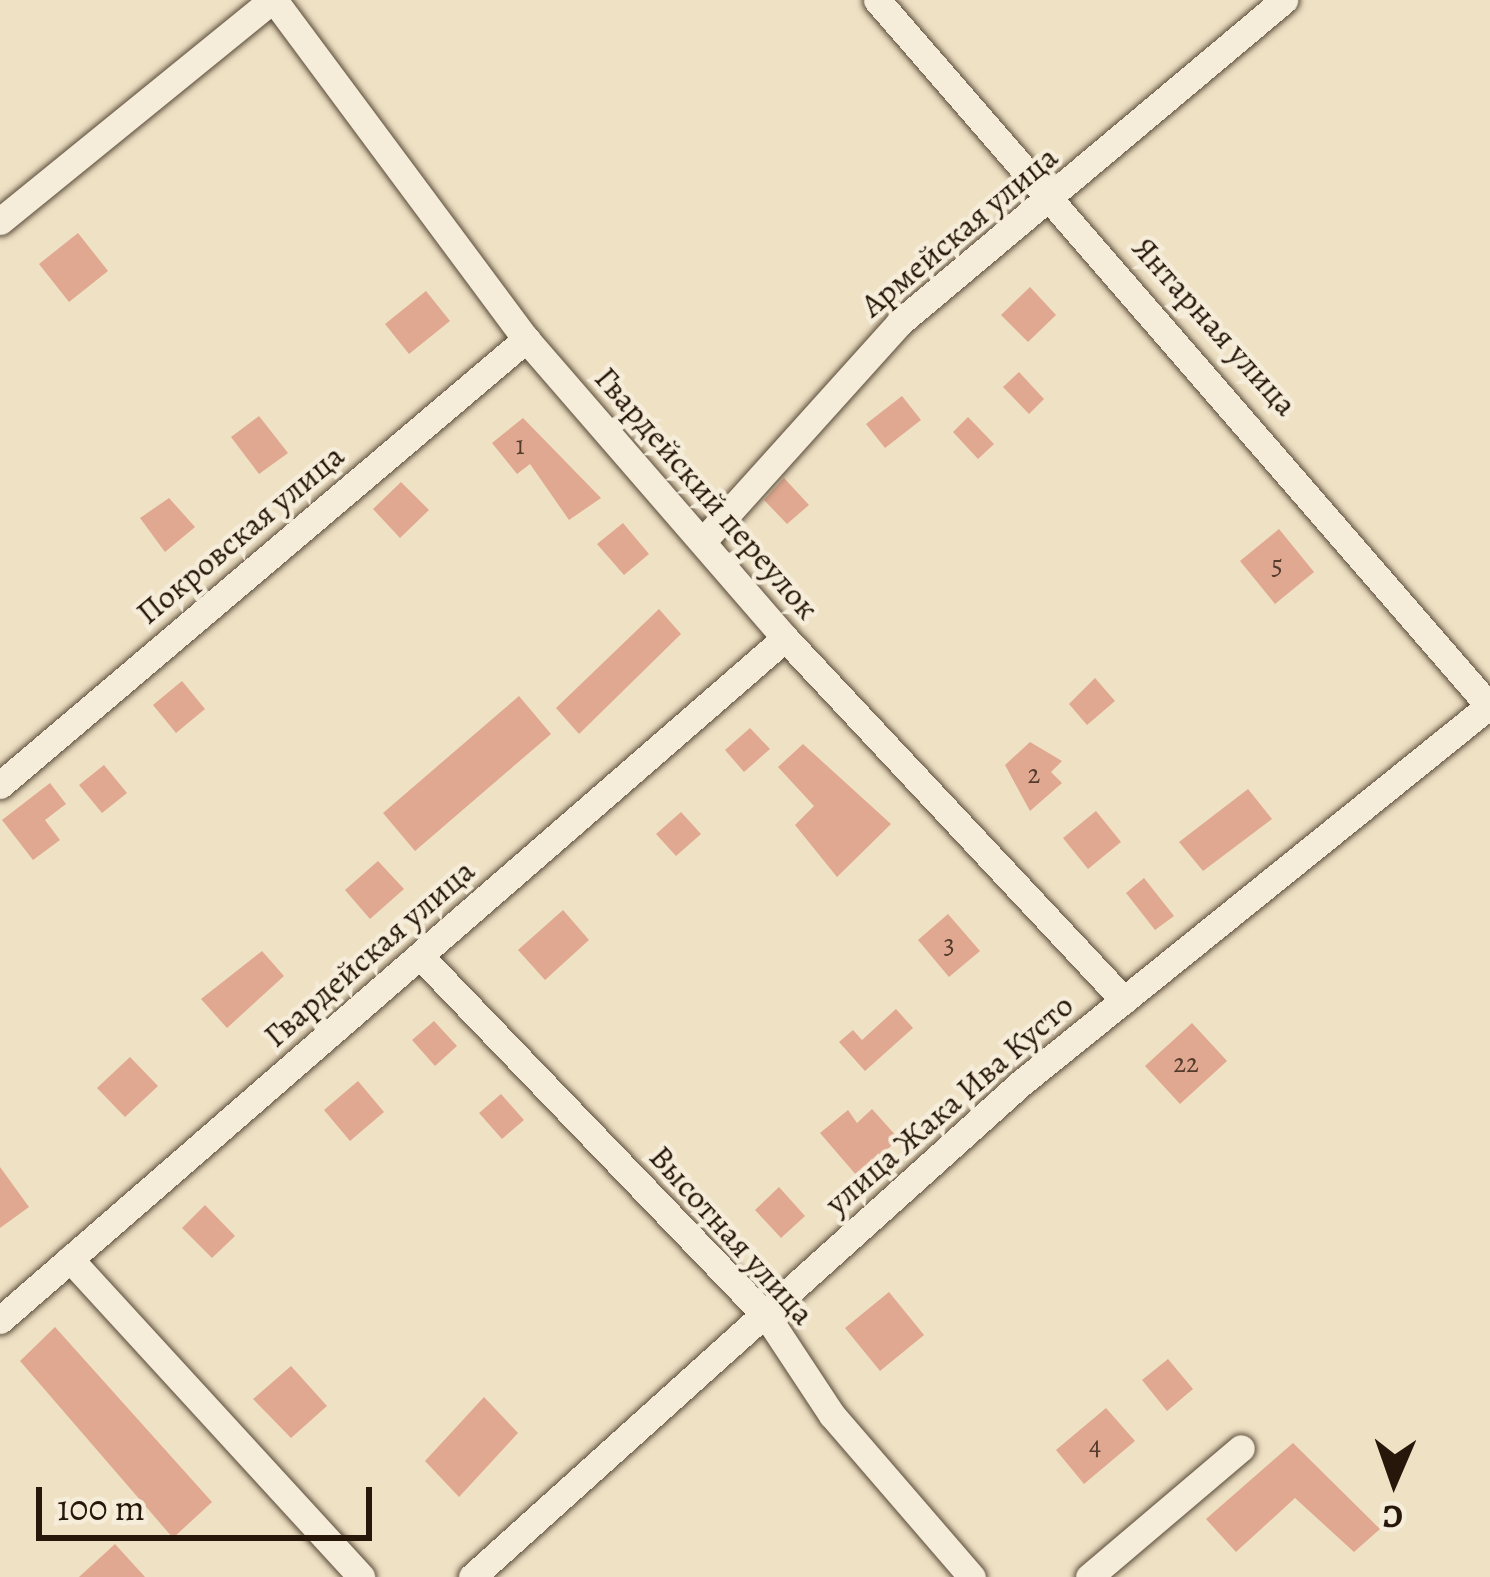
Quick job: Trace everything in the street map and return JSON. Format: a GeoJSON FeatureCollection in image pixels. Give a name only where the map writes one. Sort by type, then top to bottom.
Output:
{"type":"FeatureCollection","features":[{"type":"Feature","properties":{"kind":"street"},"geometry":{"type":"LineString","coordinates":[[0,221],[273,0]]}},
{"type":"Feature","properties":{"kind":"street","name":"Гвардейский переулок"},"geometry":{"type":"LineString","coordinates":[[273,0],[526,339],[784,638],[1124,1000]]}},
{"type":"Feature","properties":{"kind":"street","name":"Янтарная улица"},"geometry":{"type":"LineString","coordinates":[[877,0],[1490,706]]}},
{"type":"Feature","properties":{"kind":"street","name":"Армейская улица"},"geometry":{"type":"LineString","coordinates":[[703,541],[898,323],[1054,200],[1284,0]]}},
{"type":"Feature","properties":{"kind":"street","name":"Покровская улица"},"geometry":{"type":"LineString","coordinates":[[0,785],[526,339]]}},
{"type":"Feature","properties":{"kind":"street","name":"Гвардейская улица"},"geometry":{"type":"LineString","coordinates":[[0,1321],[784,638]]}},
{"type":"Feature","properties":{"kind":"street","name":"улица Жака Ива Кусто"},"geometry":{"type":"LineString","coordinates":[[472,1577],[1124,1000],[1490,706]]}},
{"type":"Feature","properties":{"kind":"street","name":"Высотная улица"},"geometry":{"type":"LineString","coordinates":[[420,956],[768,1318],[832,1414],[972,1577]]}},
{"type":"Feature","properties":{"kind":"street"},"geometry":{"type":"LineString","coordinates":[[70,1259],[361,1577]]}},
{"type":"Feature","properties":{"kind":"street"},"geometry":{"type":"LineString","coordinates":[[1089,1577],[1240,1448]]}},
{"type":"Feature","properties":{"kind":"building"},"geometry":{"type":"Polygon","coordinates":[[[78,233],[108,271],[69,302],[39,264],[78,233]]]}},
{"type":"Feature","properties":{"kind":"building"},"geometry":{"type":"Polygon","coordinates":[[[1030,287],[1056,315],[1028,342],[1001,315],[1030,287]]]}},
{"type":"Feature","properties":{"kind":"building"},"geometry":{"type":"Polygon","coordinates":[[[426,291],[450,321],[409,354],[385,324],[426,291]]]}},
{"type":"Feature","properties":{"kind":"building"},"geometry":{"type":"Polygon","coordinates":[[[1019,372],[1044,399],[1029,414],[1003,387],[1019,372]]]}},
{"type":"Feature","properties":{"kind":"building"},"geometry":{"type":"Polygon","coordinates":[[[902,396],[921,420],[885,448],[866,424],[902,396]]]}},
{"type":"Feature","properties":{"kind":"building"},"geometry":{"type":"Polygon","coordinates":[[[259,416],[288,453],[259,474],[231,437],[259,416]]]}},
{"type":"Feature","properties":{"kind":"building"},"geometry":{"type":"Polygon","coordinates":[[[968,417],[994,444],[978,459],[953,432],[968,417]]]}},
{"type":"Feature","properties":{"kind":"building"},"geometry":{"type":"Polygon","coordinates":[[[523,418],[601,498],[569,520],[530,464],[517,474],[492,443],[523,418]]]}},
{"type":"Feature","properties":{"kind":"building"},"geometry":{"type":"Polygon","coordinates":[[[784,478],[809,505],[787,524],[764,500],[784,478]]]}},
{"type":"Feature","properties":{"kind":"building"},"geometry":{"type":"Polygon","coordinates":[[[401,482],[429,510],[400,538],[373,509],[401,482]]]}},
{"type":"Feature","properties":{"kind":"building"},"geometry":{"type":"Polygon","coordinates":[[[169,498],[195,527],[165,552],[140,518],[169,498]]]}},
{"type":"Feature","properties":{"kind":"building"},"geometry":{"type":"Polygon","coordinates":[[[623,523],[649,554],[624,575],[597,544],[623,523]]]}},
{"type":"Feature","properties":{"kind":"building"},"geometry":{"type":"Polygon","coordinates":[[[1279,529],[1314,572],[1275,604],[1240,561],[1279,529]]]}},
{"type":"Feature","properties":{"kind":"building"},"geometry":{"type":"Polygon","coordinates":[[[659,609],[681,634],[579,734],[556,708],[659,609]]]}},
{"type":"Feature","properties":{"kind":"building"},"geometry":{"type":"Polygon","coordinates":[[[1095,678],[1115,701],[1087,725],[1069,704],[1095,678]]]}},
{"type":"Feature","properties":{"kind":"building"},"geometry":{"type":"Polygon","coordinates":[[[182,681],[205,709],[176,733],[153,705],[182,681]]]}},
{"type":"Feature","properties":{"kind":"building"},"geometry":{"type":"Polygon","coordinates":[[[519,696],[551,734],[415,851],[383,813],[519,696]]]}},
{"type":"Feature","properties":{"kind":"building"},"geometry":{"type":"Polygon","coordinates":[[[750,728],[770,749],[744,772],[725,750],[750,728]]]}},
{"type":"Feature","properties":{"kind":"building"},"geometry":{"type":"Polygon","coordinates":[[[1030,742],[1062,761],[1051,772],[1062,783],[1030,811],[1005,765],[1030,742]]]}},
{"type":"Feature","properties":{"kind":"building"},"geometry":{"type":"Polygon","coordinates":[[[803,744],[891,824],[837,877],[795,825],[814,806],[778,767],[803,744]]]}},
{"type":"Feature","properties":{"kind":"building"},"geometry":{"type":"Polygon","coordinates":[[[104,765],[127,793],[102,813],[79,785],[104,765]]]}},
{"type":"Feature","properties":{"kind":"building"},"geometry":{"type":"Polygon","coordinates":[[[50,783],[66,804],[45,820],[60,840],[33,860],[2,820],[50,783]]]}},
{"type":"Feature","properties":{"kind":"building"},"geometry":{"type":"Polygon","coordinates":[[[1248,789],[1272,819],[1203,871],[1179,842],[1248,789]]]}},
{"type":"Feature","properties":{"kind":"building"},"geometry":{"type":"Polygon","coordinates":[[[1096,811],[1121,842],[1088,869],[1063,838],[1096,811]]]}},
{"type":"Feature","properties":{"kind":"building"},"geometry":{"type":"Polygon","coordinates":[[[681,812],[701,834],[676,856],[656,834],[681,812]]]}},
{"type":"Feature","properties":{"kind":"building"},"geometry":{"type":"Polygon","coordinates":[[[378,861],[404,889],[370,919],[345,890],[378,861]]]}},
{"type":"Feature","properties":{"kind":"building"},"geometry":{"type":"Polygon","coordinates":[[[1144,878],[1174,916],[1155,930],[1126,893],[1144,878]]]}},
{"type":"Feature","properties":{"kind":"building"},"geometry":{"type":"Polygon","coordinates":[[[563,910],[589,940],[545,980],[518,950],[563,910]]]}},
{"type":"Feature","properties":{"kind":"building"},"geometry":{"type":"Polygon","coordinates":[[[948,914],[980,951],[949,977],[918,940],[948,914]]]}},
{"type":"Feature","properties":{"kind":"building"},"geometry":{"type":"Polygon","coordinates":[[[262,951],[284,976],[227,1028],[201,999],[262,951]]]}},
{"type":"Feature","properties":{"kind":"building"},"geometry":{"type":"Polygon","coordinates":[[[896,1009],[913,1028],[865,1071],[839,1042],[853,1030],[862,1040],[896,1009]]]}},
{"type":"Feature","properties":{"kind":"building"},"geometry":{"type":"Polygon","coordinates":[[[434,1021],[457,1046],[435,1066],[412,1040],[434,1021]]]}},
{"type":"Feature","properties":{"kind":"building"},"geometry":{"type":"Polygon","coordinates":[[[1192,1023],[1227,1061],[1180,1104],[1145,1066],[1192,1023]]]}},
{"type":"Feature","properties":{"kind":"building"},"geometry":{"type":"Polygon","coordinates":[[[130,1057],[158,1086],[125,1117],[97,1088],[130,1057]]]}},
{"type":"Feature","properties":{"kind":"building"},"geometry":{"type":"Polygon","coordinates":[[[358,1081],[384,1112],[350,1141],[324,1110],[358,1081]]]}},
{"type":"Feature","properties":{"kind":"building"},"geometry":{"type":"Polygon","coordinates":[[[501,1094],[524,1120],[502,1139],[479,1113],[501,1094]]]}},
{"type":"Feature","properties":{"kind":"building"},"geometry":{"type":"Polygon","coordinates":[[[872,1109],[899,1139],[857,1176],[820,1133],[848,1110],[857,1123],[872,1109]]]}},
{"type":"Feature","properties":{"kind":"building"},"geometry":{"type":"Polygon","coordinates":[[[0,1167],[29,1207],[0,1228],[0,1167]]]}},
{"type":"Feature","properties":{"kind":"building"},"geometry":{"type":"Polygon","coordinates":[[[779,1187],[805,1216],[781,1238],[755,1210],[779,1187]]]}},
{"type":"Feature","properties":{"kind":"building"},"geometry":{"type":"Polygon","coordinates":[[[205,1205],[235,1236],[212,1258],[182,1228],[205,1205]]]}},
{"type":"Feature","properties":{"kind":"building"},"geometry":{"type":"Polygon","coordinates":[[[889,1292],[924,1335],[880,1371],[845,1328],[889,1292]]]}},
{"type":"Feature","properties":{"kind":"building"},"geometry":{"type":"Polygon","coordinates":[[[55,1327],[212,1502],[173,1538],[20,1361],[55,1327]]]}},
{"type":"Feature","properties":{"kind":"building"},"geometry":{"type":"Polygon","coordinates":[[[1168,1359],[1193,1389],[1167,1411],[1142,1380],[1168,1359]]]}},
{"type":"Feature","properties":{"kind":"building"},"geometry":{"type":"Polygon","coordinates":[[[291,1366],[327,1406],[291,1438],[253,1399],[291,1366]]]}},
{"type":"Feature","properties":{"kind":"building"},"geometry":{"type":"Polygon","coordinates":[[[484,1397],[518,1433],[459,1497],[425,1461],[484,1397]]]}},
{"type":"Feature","properties":{"kind":"building"},"geometry":{"type":"Polygon","coordinates":[[[1106,1408],[1135,1441],[1084,1484],[1056,1450],[1106,1408]]]}},
{"type":"Feature","properties":{"kind":"building"},"geometry":{"type":"Polygon","coordinates":[[[1293,1443],[1380,1529],[1354,1552],[1295,1498],[1236,1552],[1206,1519],[1293,1443]]]}},
{"type":"Feature","properties":{"kind":"building"},"geometry":{"type":"Polygon","coordinates":[[[115,1544],[145,1577],[79,1577],[115,1544]]]}}]}
